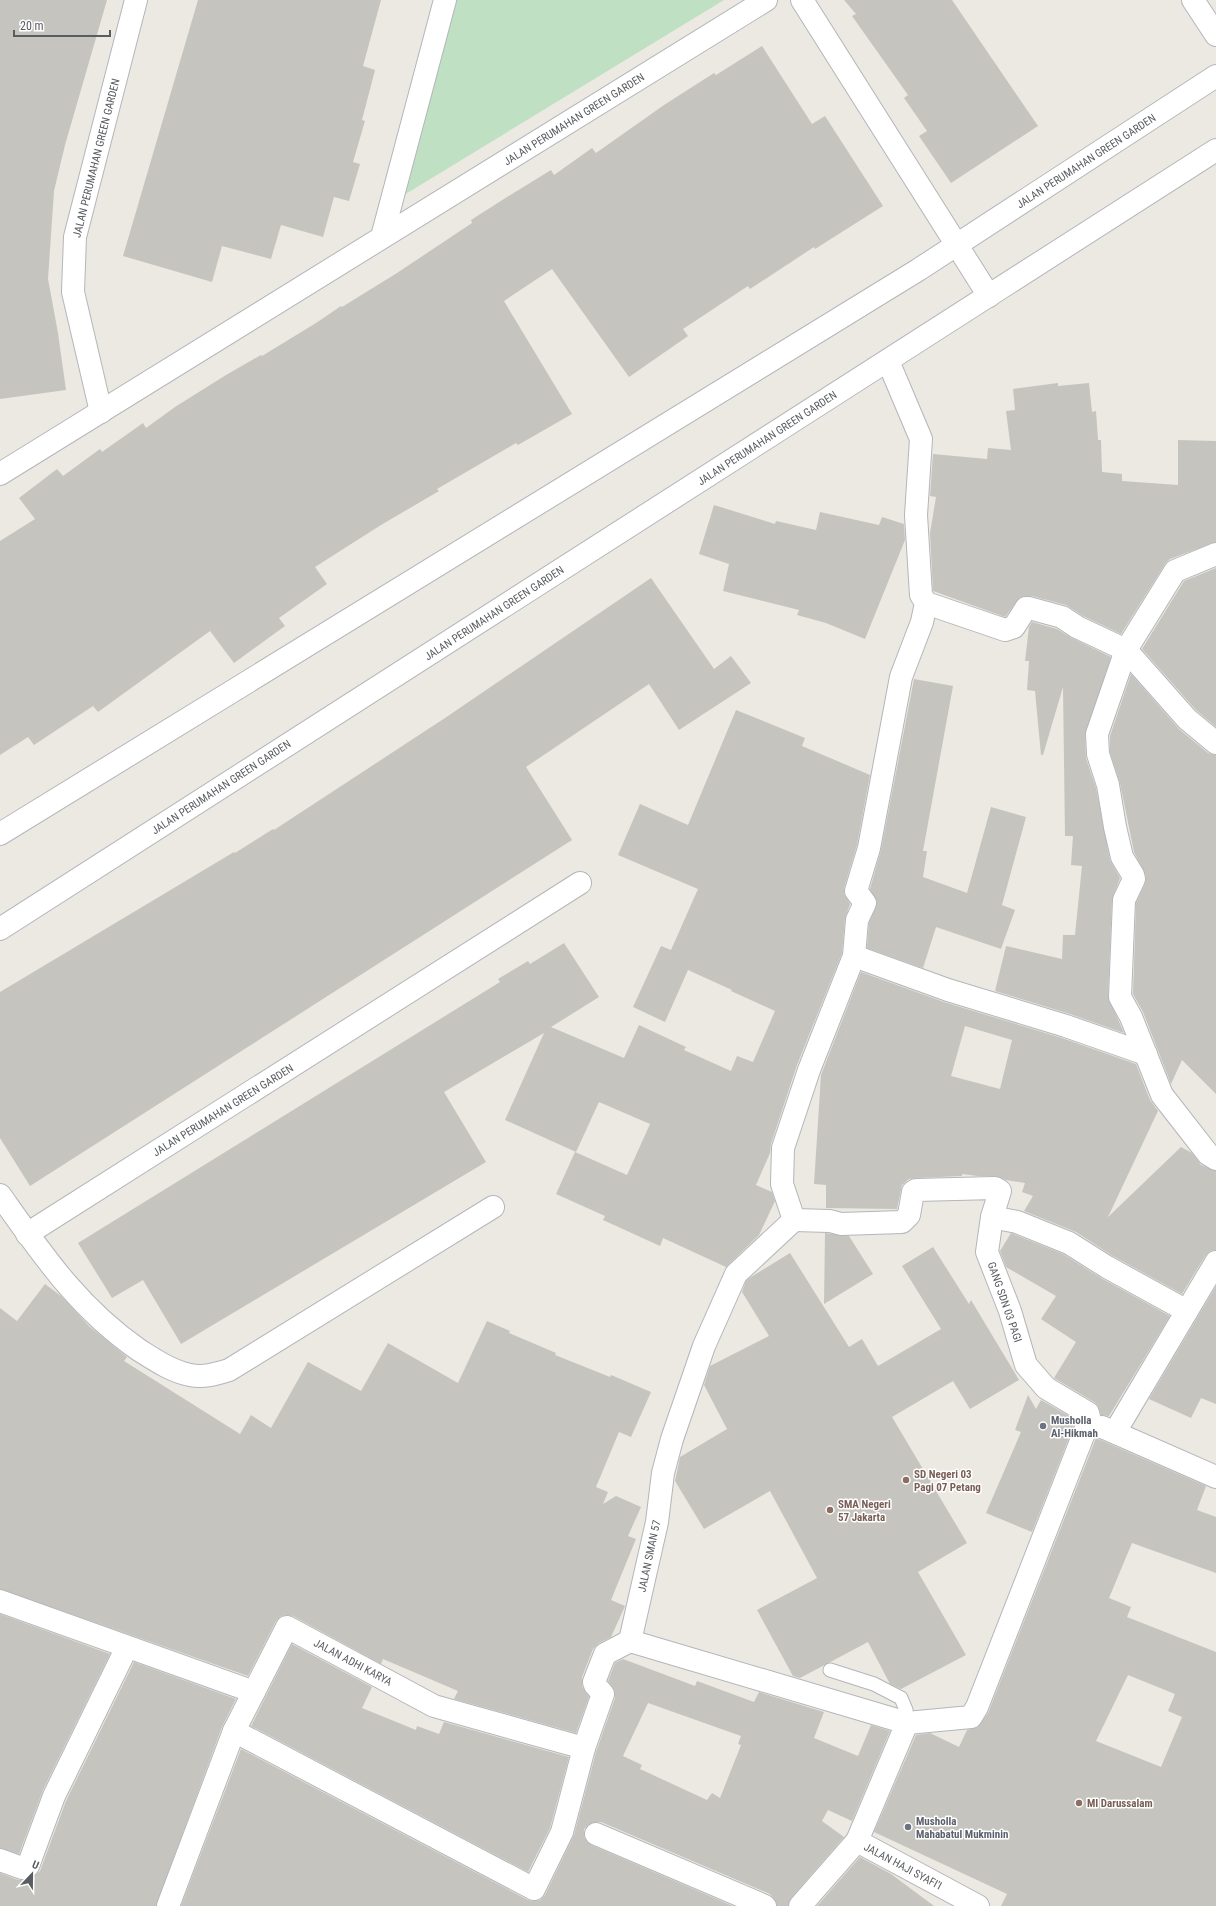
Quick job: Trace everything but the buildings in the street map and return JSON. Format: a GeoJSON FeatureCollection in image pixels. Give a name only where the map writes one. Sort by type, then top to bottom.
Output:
{"type":"FeatureCollection","features":[{"type":"Feature","properties":{"kind":"street","name":"JALAN PERUMAHAN GREEN GARDEN"},"geometry":{"type":"LineString","coordinates":[[102,412],[73,292],[75,237],[136,0]]}},
{"type":"Feature","properties":{"kind":"street"},"geometry":{"type":"LineString","coordinates":[[382,237],[446,0]]}},
{"type":"Feature","properties":{"kind":"street","name":"JALAN PERUMAHAN GREEN GARDEN"},"geometry":{"type":"LineString","coordinates":[[0,474],[766,0]]}},
{"type":"Feature","properties":{"kind":"street"},"geometry":{"type":"LineString","coordinates":[[802,0],[989,296]]}},
{"type":"Feature","properties":{"kind":"street"},"geometry":{"type":"LineString","coordinates":[[1193,0],[1216,35]]}},
{"type":"Feature","properties":{"kind":"street","name":"JALAN PERUMAHAN GREEN GARDEN"},"geometry":{"type":"LineString","coordinates":[[0,834],[956,246],[1216,76]]}},
{"type":"Feature","properties":{"kind":"street","name":"JALAN PERUMAHAN GREEN GARDEN"},"geometry":{"type":"LineString","coordinates":[[0,929],[989,296],[1214,157]]}},
{"type":"Feature","properties":{"kind":"street"},"geometry":{"type":"LineString","coordinates":[[888,361],[921,439],[916,515],[921,595],[926,603],[1005,630],[1014,627],[1023,610],[1026,608],[1062,617],[1077,627],[1126,650],[1187,719],[1216,743]]}},
{"type":"Feature","properties":{"kind":"street"},"geometry":{"type":"LineString","coordinates":[[1216,554],[1175,571],[1126,650],[1097,734],[1098,754],[1108,785],[1114,826],[1122,857],[1133,875],[1134,880],[1124,900],[1120,997],[1131,1017],[1162,1095],[1208,1154],[1216,1159]]}},
{"type":"Feature","properties":{"kind":"street"},"geometry":{"type":"LineString","coordinates":[[794,1220],[782,1184],[783,1148],[809,1070],[854,956],[857,920],[864,903],[856,891],[869,848],[901,677],[922,622],[926,603]]}},
{"type":"Feature","properties":{"kind":"street","name":"JALAN PERUMAHAN GREEN GARDEN"},"geometry":{"type":"LineString","coordinates":[[28,1234],[580,883]]}},
{"type":"Feature","properties":{"kind":"street"},"geometry":{"type":"LineString","coordinates":[[854,956],[948,990],[1066,1026],[1146,1054]]}},
{"type":"Feature","properties":{"kind":"street","name":"GANG SDN 03 PAGI"},"geometry":{"type":"LineString","coordinates":[[794,1220],[830,1221],[841,1224],[902,1222],[909,1215],[913,1192],[920,1188],[995,1188],[1000,1191],[1000,1196],[992,1217],[987,1252],[1010,1311],[1026,1365],[1046,1388],[1084,1410],[1090,1417],[1088,1423]]}},
{"type":"Feature","properties":{"kind":"street"},"geometry":{"type":"LineString","coordinates":[[0,1195],[65,1284],[93,1313],[120,1337],[168,1368],[191,1375],[211,1375],[229,1370],[493,1207]]}},
{"type":"Feature","properties":{"kind":"street"},"geometry":{"type":"LineString","coordinates":[[992,1217],[1018,1222],[1069,1243],[1107,1267],[1187,1311]]}},
{"type":"Feature","properties":{"kind":"street","name":"JALAN SMAN 57"},"geometry":{"type":"LineString","coordinates":[[630,1641],[657,1522],[663,1473],[672,1439],[704,1346],[736,1274],[794,1220]]}},
{"type":"Feature","properties":{"kind":"street"},"geometry":{"type":"LineString","coordinates":[[1115,1432],[1216,1262]]}},
{"type":"Feature","properties":{"kind":"street"},"geometry":{"type":"LineString","coordinates":[[234,1731],[534,1889],[562,1832],[584,1748],[603,1694],[595,1686],[594,1682],[605,1654],[630,1641],[907,1723],[971,1717],[977,1708],[1088,1423],[1115,1432],[1216,1477]]}},
{"type":"Feature","properties":{"kind":"street"},"geometry":{"type":"LineString","coordinates":[[2,1606],[127,1647],[254,1692]]}},
{"type":"Feature","properties":{"kind":"street","name":"JALAN ADHI KARYA"},"geometry":{"type":"LineString","coordinates":[[168,1906],[234,1731],[288,1627],[434,1706],[584,1748]]}},
{"type":"Feature","properties":{"kind":"street"},"geometry":{"type":"LineString","coordinates":[[0,1860],[22,1868],[28,1866],[54,1796],[127,1647]]}},
{"type":"Feature","properties":{"kind":"street","name":"JALAN HAJI SYAFI'I"},"geometry":{"type":"LineString","coordinates":[[907,1723],[857,1841],[978,1906]]}},
{"type":"Feature","properties":{"kind":"street"},"geometry":{"type":"LineString","coordinates":[[596,1834],[765,1906]]}},
{"type":"Feature","properties":{"kind":"street"},"geometry":{"type":"LineString","coordinates":[[800,1906],[857,1841]]}},
{"type":"Feature","properties":{"kind":"lane"},"geometry":{"type":"LineString","coordinates":[[830,1670],[874,1684],[901,1698],[906,1710],[907,1723]]}},
{"type":"Feature","properties":{"kind":"green space"},"geometry":{"type":"Polygon","coordinates":[[[454,0],[724,0],[399,198],[454,0]]]}},
{"type":"Feature","properties":{"kind":"place","name":"Musholla Al-Hikmah"},"geometry":{"type":"Point","coordinates":[1043,1426]}},
{"type":"Feature","properties":{"kind":"place","name":"SD Negeri 03 Pagi 07 Petang"},"geometry":{"type":"Point","coordinates":[906,1480]}},
{"type":"Feature","properties":{"kind":"place","name":"SMA Negeri 57 Jakarta"},"geometry":{"type":"Point","coordinates":[830,1510]}},
{"type":"Feature","properties":{"kind":"place","name":"MI Darussalam"},"geometry":{"type":"Point","coordinates":[1079,1803]}},
{"type":"Feature","properties":{"kind":"place","name":"Musholla Mahabatul Mukminin"},"geometry":{"type":"Point","coordinates":[908,1827]}}]}
